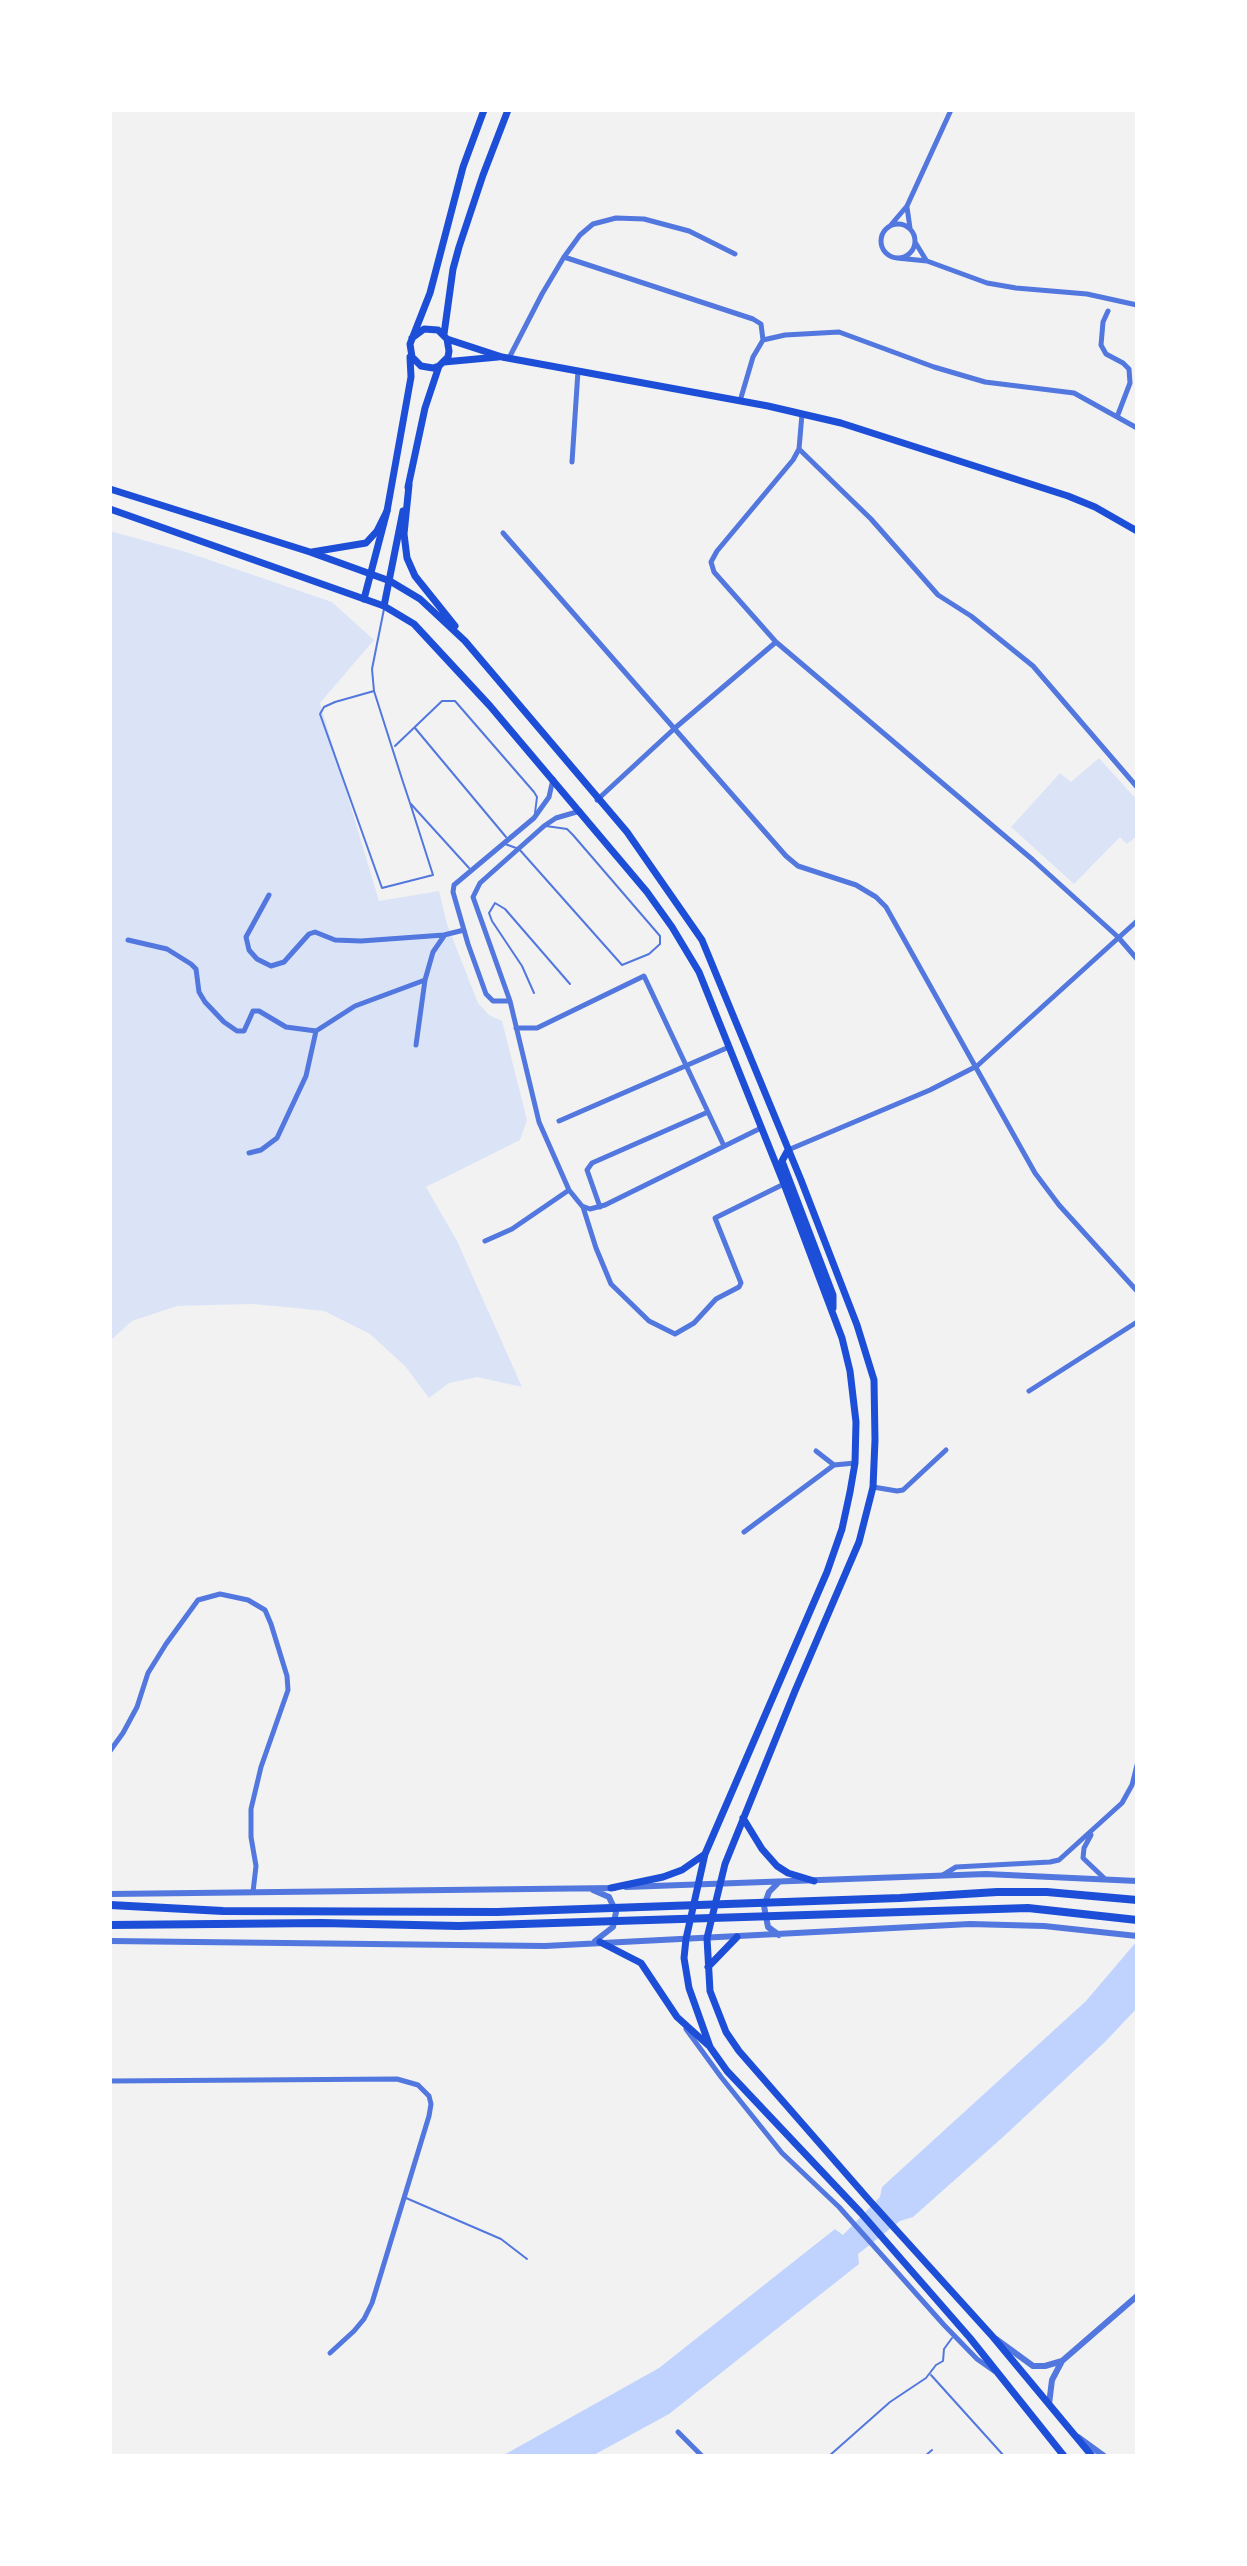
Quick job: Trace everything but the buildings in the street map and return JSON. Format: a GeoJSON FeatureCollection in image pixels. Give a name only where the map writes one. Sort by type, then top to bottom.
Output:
{"type":"FeatureCollection","features":[{"type":"Feature","properties":{"kind":"highway"},"geometry":{"type":"LineString","coordinates":[[110,1905],[223,1911],[497,1912],[1047,1892],[1137,1900]]}},
{"type":"Feature","properties":{"kind":"highway"},"geometry":{"type":"LineString","coordinates":[[110,1925],[322,1923],[459,1926],[1028,1908],[1137,1920]]}},
{"type":"Feature","properties":{"kind":"main road"},"geometry":{"type":"LineString","coordinates":[[364,599],[387,511],[411,377],[412,338],[430,293],[463,167],[484,110]]}},
{"type":"Feature","properties":{"kind":"main road"},"geometry":{"type":"LineString","coordinates":[[384,606],[425,408],[449,351],[446,336],[453,269],[508,110]]}},
{"type":"Feature","properties":{"kind":"main road"},"geometry":{"type":"LineString","coordinates":[[412,338],[417,332],[431,328],[506,357],[802,413],[1068,496],[1137,531]]}},
{"type":"Feature","properties":{"kind":"main road"},"geometry":{"type":"LineString","coordinates":[[410,351],[415,362],[427,368],[506,357]]}},
{"type":"Feature","properties":{"kind":"main road"},"geometry":{"type":"LineString","coordinates":[[409,485],[404,534],[407,558],[415,576],[459,635]]}},
{"type":"Feature","properties":{"kind":"main road"},"geometry":{"type":"LineString","coordinates":[[110,489],[310,552],[390,581],[420,599],[459,635],[643,854],[702,940],[857,1325],[874,1380],[873,1487],[859,1542],[743,1818],[720,1884],[707,1938],[707,1968],[717,2012],[733,2042],[869,2200],[993,2337],[1092,2456]]}},
{"type":"Feature","properties":{"kind":"main road"},"geometry":{"type":"LineString","coordinates":[[110,509],[384,606],[414,624],[581,811],[672,927],[699,972],[784,1184],[842,1338],[856,1422],[855,1463],[842,1529],[818,1595],[705,1854],[684,1958],[689,1988],[710,2047]]}},
{"type":"Feature","properties":{"kind":"main road"},"geometry":{"type":"LineString","coordinates":[[310,552],[366,543],[377,531],[387,511]]}},
{"type":"Feature","properties":{"kind":"main road"},"geometry":{"type":"LineString","coordinates":[[788,1150],[782,1161],[833,1295],[834,1315]]}},
{"type":"Feature","properties":{"kind":"main road"},"geometry":{"type":"LineString","coordinates":[[791,1656],[808,1661]]}},
{"type":"Feature","properties":{"kind":"main road"},"geometry":{"type":"LineString","coordinates":[[743,1818],[762,1849],[777,1866],[814,1881]]}},
{"type":"Feature","properties":{"kind":"main road"},"geometry":{"type":"LineString","coordinates":[[611,1888],[663,1877],[682,1870],[705,1854]]}},
{"type":"Feature","properties":{"kind":"main road"},"geometry":{"type":"LineString","coordinates":[[707,1968],[737,1937]]}},
{"type":"Feature","properties":{"kind":"main road"},"geometry":{"type":"LineString","coordinates":[[596,1943],[641,1963],[677,2017],[710,2047],[750,2096],[885,2240],[1064,2456]]}},
{"type":"Feature","properties":{"kind":"street"},"geometry":{"type":"LineString","coordinates":[[951,110],[907,206],[882,234],[881,245],[887,255],[927,261],[987,283],[1087,294],[1137,305]]}},
{"type":"Feature","properties":{"kind":"street"},"geometry":{"type":"LineString","coordinates":[[907,206],[910,231],[918,250],[927,261]]}},
{"type":"Feature","properties":{"kind":"street"},"geometry":{"type":"LineString","coordinates":[[506,357],[564,257],[593,224],[629,218],[644,219],[689,231],[735,254]]}},
{"type":"Feature","properties":{"kind":"street"},"geometry":{"type":"LineString","coordinates":[[890,226],[901,225],[910,231]]}},
{"type":"Feature","properties":{"kind":"street"},"geometry":{"type":"LineString","coordinates":[[897,258],[911,251],[914,241]]}},
{"type":"Feature","properties":{"kind":"street"},"geometry":{"type":"LineString","coordinates":[[564,257],[761,324],[763,340],[753,357],[740,402]]}},
{"type":"Feature","properties":{"kind":"street"},"geometry":{"type":"LineString","coordinates":[[1108,311],[1103,322],[1101,345],[1106,354],[1129,369],[1130,383],[1117,417]]}},
{"type":"Feature","properties":{"kind":"street"},"geometry":{"type":"LineString","coordinates":[[763,340],[785,335],[839,332],[985,382],[1074,393],[1137,428]]}},
{"type":"Feature","properties":{"kind":"street"},"geometry":{"type":"LineString","coordinates":[[572,462],[578,370]]}},
{"type":"Feature","properties":{"kind":"street"},"geometry":{"type":"LineString","coordinates":[[802,413],[799,449],[785,472],[730,534],[711,562],[714,572],[776,642],[1033,860],[1118,937],[1137,959]]}},
{"type":"Feature","properties":{"kind":"street"},"geometry":{"type":"LineString","coordinates":[[799,449],[862,509],[938,595],[971,616],[1033,666],[1137,786]]}},
{"type":"Feature","properties":{"kind":"street"},"geometry":{"type":"LineString","coordinates":[[503,533],[786,856],[798,866],[856,885],[886,907],[1043,1184],[1136,1287]]}},
{"type":"Feature","properties":{"kind":"street"},"geometry":{"type":"LineString","coordinates":[[597,800],[776,642]]}},
{"type":"Feature","properties":{"kind":"street"},"geometry":{"type":"LineString","coordinates":[[510,1001],[499,1003],[489,999],[474,965],[453,892],[454,885],[534,818],[549,797],[553,779]]}},
{"type":"Feature","properties":{"kind":"street"},"geometry":{"type":"LineString","coordinates":[[581,811],[556,818],[544,826],[480,883],[473,897],[510,1001],[539,1122],[569,1190],[582,1206],[611,1284],[649,1321],[675,1334],[694,1323],[716,1299],[741,1283],[715,1218],[784,1184]]}},
{"type":"Feature","properties":{"kind":"street"},"geometry":{"type":"LineString","coordinates":[[269,895],[246,937],[249,950],[257,959],[271,966],[284,962],[309,934],[315,932],[335,940],[361,941],[444,935],[464,930]]}},
{"type":"Feature","properties":{"kind":"street"},"geometry":{"type":"LineString","coordinates":[[788,1150],[930,1090],[977,1066],[1137,921]]}},
{"type":"Feature","properties":{"kind":"street"},"geometry":{"type":"LineString","coordinates":[[416,1045],[425,980],[433,952],[444,935]]}},
{"type":"Feature","properties":{"kind":"street"},"geometry":{"type":"LineString","coordinates":[[128,940],[167,949],[191,964],[196,969],[199,992],[205,1002],[237,1031],[244,1031],[253,1011],[259,1011],[286,1027],[316,1031],[355,1006],[425,980]]}},
{"type":"Feature","properties":{"kind":"street"},"geometry":{"type":"LineString","coordinates":[[516,1028],[537,1028],[644,976],[724,1146]]}},
{"type":"Feature","properties":{"kind":"street"},"geometry":{"type":"LineString","coordinates":[[249,1153],[261,1150],[277,1138],[306,1076],[316,1031]]}},
{"type":"Feature","properties":{"kind":"street"},"geometry":{"type":"LineString","coordinates":[[559,1121],[729,1047]]}},
{"type":"Feature","properties":{"kind":"street"},"geometry":{"type":"LineString","coordinates":[[600,1207],[587,1170],[592,1163],[708,1112]]}},
{"type":"Feature","properties":{"kind":"street"},"geometry":{"type":"LineString","coordinates":[[582,1206],[590,1209],[600,1207],[761,1128]]}},
{"type":"Feature","properties":{"kind":"street"},"geometry":{"type":"LineString","coordinates":[[485,1241],[512,1229],[569,1190]]}},
{"type":"Feature","properties":{"kind":"street"},"geometry":{"type":"LineString","coordinates":[[1029,1391],[1137,1322]]}},
{"type":"Feature","properties":{"kind":"street"},"geometry":{"type":"LineString","coordinates":[[873,1487],[903,1490],[946,1450]]}},
{"type":"Feature","properties":{"kind":"street"},"geometry":{"type":"LineString","coordinates":[[816,1451],[834,1465]]}},
{"type":"Feature","properties":{"kind":"street"},"geometry":{"type":"LineString","coordinates":[[744,1532],[834,1465],[855,1463]]}},
{"type":"Feature","properties":{"kind":"street"},"geometry":{"type":"LineString","coordinates":[[110,1751],[137,1707],[148,1673],[198,1600],[220,1594],[248,1600],[265,1610],[287,1676],[288,1690],[261,1767],[251,1809],[251,1837],[256,1866],[253,1892]]}},
{"type":"Feature","properties":{"kind":"street"},"geometry":{"type":"LineString","coordinates":[[943,1875],[956,1867],[1059,1860],[1126,1797],[1137,1765]]}},
{"type":"Feature","properties":{"kind":"street"},"geometry":{"type":"LineString","coordinates":[[1094,1830],[1084,1848],[1083,1858],[1104,1878]]}},
{"type":"Feature","properties":{"kind":"street"},"geometry":{"type":"LineString","coordinates":[[110,1894],[611,1888],[1012,1874],[1137,1881]]}},
{"type":"Feature","properties":{"kind":"street"},"geometry":{"type":"LineString","coordinates":[[778,1883],[769,1892],[764,1906],[768,1927],[779,1935]]}},
{"type":"Feature","properties":{"kind":"street"},"geometry":{"type":"LineString","coordinates":[[590,1888],[609,1897],[616,1912],[613,1927],[596,1943]]}},
{"type":"Feature","properties":{"kind":"street"},"geometry":{"type":"LineString","coordinates":[[110,1941],[545,1946],[1012,1924],[1137,1936]]}},
{"type":"Feature","properties":{"kind":"street"},"geometry":{"type":"LineString","coordinates":[[677,2017],[782,2153],[839,2207],[918,2298],[977,2359],[999,2374]]}},
{"type":"Feature","properties":{"kind":"street"},"geometry":{"type":"LineString","coordinates":[[710,2047],[716,2069]]}},
{"type":"Feature","properties":{"kind":"street"},"geometry":{"type":"LineString","coordinates":[[110,2081],[397,2079],[418,2085],[429,2096],[431,2104],[372,2303],[364,2319],[330,2353]]}},
{"type":"Feature","properties":{"kind":"street"},"geometry":{"type":"LineString","coordinates":[[1049,2405],[1052,2380],[1062,2361],[1137,2296]]}},
{"type":"Feature","properties":{"kind":"street"},"geometry":{"type":"LineString","coordinates":[[993,2337],[1033,2366],[1062,2361]]}},
{"type":"Feature","properties":{"kind":"street"},"geometry":{"type":"LineString","coordinates":[[678,2432],[702,2456]]}},
{"type":"Feature","properties":{"kind":"street"},"geometry":{"type":"LineString","coordinates":[[1072,2432],[1104,2456]]}},
{"type":"Feature","properties":{"kind":"lane"},"geometry":{"type":"LineString","coordinates":[[374,691],[335,702],[324,707],[320,714],[382,888],[433,875],[374,691],[372,669],[384,606]]}},
{"type":"Feature","properties":{"kind":"lane"},"geometry":{"type":"LineString","coordinates":[[393,748],[442,701],[455,701],[534,792],[537,804],[534,818]]}},
{"type":"Feature","properties":{"kind":"lane"},"geometry":{"type":"LineString","coordinates":[[414,728],[508,839],[525,844]]}},
{"type":"Feature","properties":{"kind":"lane"},"geometry":{"type":"LineString","coordinates":[[410,803],[470,869]]}},
{"type":"Feature","properties":{"kind":"lane"},"geometry":{"type":"LineString","coordinates":[[502,844],[519,849],[622,965],[649,954],[660,944],[660,936],[567,829],[544,826]]}},
{"type":"Feature","properties":{"kind":"lane"},"geometry":{"type":"LineString","coordinates":[[534,993],[522,966],[492,921],[489,913],[495,903],[505,909],[570,984]]}},
{"type":"Feature","properties":{"kind":"lane"},"geometry":{"type":"LineString","coordinates":[[404,2198],[501,2239],[527,2259]]}},
{"type":"Feature","properties":{"kind":"lane"},"geometry":{"type":"LineString","coordinates":[[829,2456],[890,2402],[930,2374],[943,2361],[944,2349],[955,2335]]}},
{"type":"Feature","properties":{"kind":"lane"},"geometry":{"type":"LineString","coordinates":[[930,2374],[1004,2456]]}},
{"type":"Feature","properties":{"kind":"lane"},"geometry":{"type":"LineString","coordinates":[[925,2456],[932,2450]]}},
{"type":"Feature","properties":{"kind":"shaded area"},"geometry":{"type":"Polygon","coordinates":[[[110,531],[186,552],[332,602],[374,640],[320,703],[379,901],[439,891],[447,924],[478,1003],[489,1015],[502,1021],[527,1120],[520,1140],[426,1187],[457,1241],[522,1387],[477,1377],[449,1383],[429,1398],[405,1366],[370,1334],[324,1311],[251,1304],[177,1306],[132,1321],[110,1341],[110,531]]]}},
{"type":"Feature","properties":{"kind":"shaded area"},"geometry":{"type":"Polygon","coordinates":[[[1099,758],[1137,800],[1137,836],[1127,844],[1120,837],[1074,884],[1011,827],[1060,773],[1071,782],[1099,758]]]}},
{"type":"Feature","properties":{"kind":"water"},"geometry":{"type":"Polygon","coordinates":[[[1137,1941],[1137,2008],[1105,2042],[913,2217],[900,2221],[858,2254],[859,2264],[669,2414],[592,2456],[502,2456],[659,2368],[835,2229],[843,2235],[880,2197],[882,2187],[1086,2001],[1137,1941]]]}}]}
